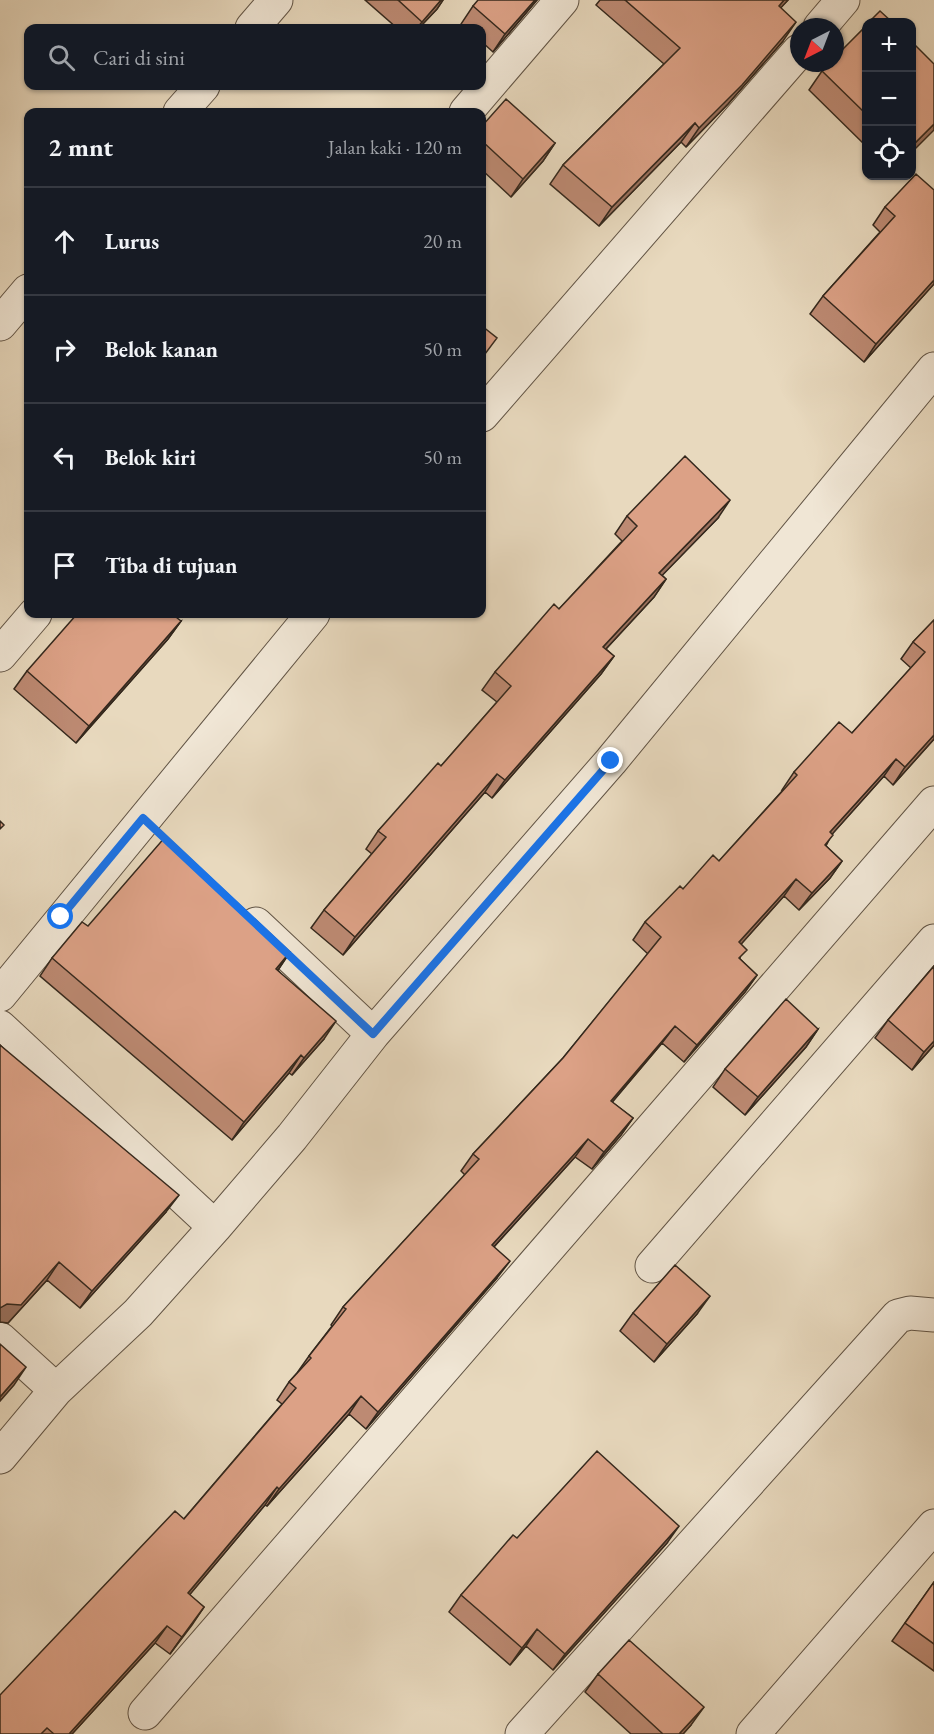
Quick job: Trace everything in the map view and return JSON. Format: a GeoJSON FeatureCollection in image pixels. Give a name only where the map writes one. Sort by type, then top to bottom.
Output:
{"type":"FeatureCollection","features":[{"type":"Feature","properties":{"kind":"street"},"geometry":{"type":"LineString","coordinates":[[255,24],[276,0]]}},
{"type":"Feature","properties":{"kind":"street"},"geometry":{"type":"LineString","coordinates":[[486,89],[562,0]]}},
{"type":"Feature","properties":{"kind":"street"},"geometry":{"type":"LineString","coordinates":[[828,18],[843,0]]}},
{"type":"Feature","properties":{"kind":"street"},"geometry":{"type":"LineString","coordinates":[[486,410],[790,61]]}},
{"type":"Feature","properties":{"kind":"street"},"geometry":{"type":"LineString","coordinates":[[184,108],[199,90]]}},
{"type":"Feature","properties":{"kind":"street"},"geometry":{"type":"LineString","coordinates":[[469,108],[485,90]]}},
{"type":"Feature","properties":{"kind":"street"},"geometry":{"type":"LineString","coordinates":[[0,324],[24,296]]}},
{"type":"Feature","properties":{"kind":"street"},"geometry":{"type":"LineString","coordinates":[[0,1457],[56,1390],[138,1313],[215,1227],[292,1137],[373,1034],[611,761],[934,369]]}},
{"type":"Feature","properties":{"kind":"street"},"geometry":{"type":"LineString","coordinates":[[0,655],[32,618]]}},
{"type":"Feature","properties":{"kind":"street"},"geometry":{"type":"LineString","coordinates":[[0,994],[310,618]]}},
{"type":"Feature","properties":{"kind":"street"},"geometry":{"type":"LineString","coordinates":[[144,1713],[934,803]]}},
{"type":"Feature","properties":{"kind":"street"},"geometry":{"type":"LineString","coordinates":[[143,818],[169,842]]}},
{"type":"Feature","properties":{"kind":"street"},"geometry":{"type":"LineString","coordinates":[[237,906],[373,1034]]}},
{"type":"Feature","properties":{"kind":"street"},"geometry":{"type":"LineString","coordinates":[[652,1266],[934,941]]}},
{"type":"Feature","properties":{"kind":"street"},"geometry":{"type":"LineString","coordinates":[[0,1027],[215,1227]]}},
{"type":"Feature","properties":{"kind":"street"},"geometry":{"type":"LineString","coordinates":[[522,1734],[898,1316],[910,1312],[934,1315]]}},
{"type":"Feature","properties":{"kind":"street"},"geometry":{"type":"LineString","coordinates":[[0,1338],[56,1390]]}},
{"type":"Feature","properties":{"kind":"street"},"geometry":{"type":"LineString","coordinates":[[753,1734],[934,1526]]}},
{"type":"Feature","properties":{"kind":"building"},"geometry":{"type":"Polygon","coordinates":[[[398,0],[441,0],[422,22],[398,0]]]}},
{"type":"Feature","properties":{"kind":"building"},"geometry":{"type":"Polygon","coordinates":[[[478,0],[535,0],[505,34],[473,6],[478,0]]]}},
{"type":"Feature","properties":{"kind":"building"},"geometry":{"type":"Polygon","coordinates":[[[625,0],[784,0],[779,6],[792,18],[790,29],[742,85],[699,128],[695,123],[612,207],[563,165],[680,48],[625,0]]]}},
{"type":"Feature","properties":{"kind":"building"},"geometry":{"type":"Polygon","coordinates":[[[880,11],[888,18],[873,18],[880,11]]]}},
{"type":"Feature","properties":{"kind":"building"},"geometry":{"type":"Polygon","coordinates":[[[862,30],[862,110],[823,72],[844,72],[844,48],[862,30]]]}},
{"type":"Feature","properties":{"kind":"building"},"geometry":{"type":"Polygon","coordinates":[[[916,46],[934,64],[934,124],[916,142],[916,46]]]}},
{"type":"Feature","properties":{"kind":"building"},"geometry":{"type":"Polygon","coordinates":[[[506,99],[555,143],[523,179],[486,145],[486,122],[506,99]]]}},
{"type":"Feature","properties":{"kind":"building"},"geometry":{"type":"Polygon","coordinates":[[[916,174],[934,190],[934,280],[876,344],[823,296],[895,216],[885,207],[910,180],[916,180],[916,174]]]}},
{"type":"Feature","properties":{"kind":"building"},"geometry":{"type":"Polygon","coordinates":[[[486,329],[497,338],[486,353],[486,329]]]}},
{"type":"Feature","properties":{"kind":"building"},"geometry":{"type":"Polygon","coordinates":[[[685,456],[730,500],[659,573],[666,579],[603,647],[614,656],[505,780],[497,774],[355,937],[324,910],[386,837],[378,831],[438,763],[441,766],[511,686],[495,672],[554,604],[559,609],[637,526],[627,516],[685,456]]]}},
{"type":"Feature","properties":{"kind":"building"},"geometry":{"type":"Polygon","coordinates":[[[73,618],[177,618],[181,621],[89,726],[27,671],[73,618]]]}},
{"type":"Feature","properties":{"kind":"building"},"geometry":{"type":"Polygon","coordinates":[[[934,620],[934,735],[905,767],[896,759],[830,832],[833,835],[825,845],[842,861],[812,893],[796,879],[739,942],[747,950],[739,958],[757,975],[697,1045],[675,1026],[611,1101],[633,1118],[604,1152],[588,1139],[492,1245],[510,1261],[378,1412],[361,1396],[279,1489],[277,1487],[188,1593],[204,1607],[182,1637],[167,1626],[69,1734],[54,1734],[47,1728],[41,1734],[0,1734],[0,1695],[175,1511],[184,1519],[296,1388],[289,1382],[311,1358],[309,1356],[346,1309],[343,1307],[479,1159],[473,1154],[563,1058],[661,937],[645,922],[680,886],[683,889],[713,855],[719,861],[797,775],[794,772],[839,722],[852,733],[925,652],[913,642],[934,620]]]}},
{"type":"Feature","properties":{"kind":"building"},"geometry":{"type":"Polygon","coordinates":[[[166,836],[290,952],[276,969],[336,1021],[304,1058],[301,1055],[244,1122],[52,958],[82,922],[88,926],[166,836]]]}},
{"type":"Feature","properties":{"kind":"building"},"geometry":{"type":"Polygon","coordinates":[[[934,966],[934,1041],[924,1052],[888,1020],[934,966]]]}},
{"type":"Feature","properties":{"kind":"building"},"geometry":{"type":"Polygon","coordinates":[[[786,999],[818,1029],[758,1097],[725,1069],[786,999]]]}},
{"type":"Feature","properties":{"kind":"building"},"geometry":{"type":"Polygon","coordinates":[[[0,1045],[179,1195],[92,1291],[59,1262],[21,1305],[7,1304],[0,1308],[0,1045]]]}},
{"type":"Feature","properties":{"kind":"building"},"geometry":{"type":"Polygon","coordinates":[[[675,1265],[710,1296],[667,1344],[633,1313],[675,1265]]]}},
{"type":"Feature","properties":{"kind":"building"},"geometry":{"type":"Polygon","coordinates":[[[0,1344],[26,1367],[0,1397],[0,1344]]]}},
{"type":"Feature","properties":{"kind":"building"},"geometry":{"type":"Polygon","coordinates":[[[597,1451],[679,1526],[565,1654],[537,1629],[522,1648],[461,1595],[513,1535],[517,1538],[597,1451]]]}},
{"type":"Feature","properties":{"kind":"building"},"geometry":{"type":"Polygon","coordinates":[[[934,1582],[934,1644],[905,1623],[934,1582]]]}},
{"type":"Feature","properties":{"kind":"building"},"geometry":{"type":"Polygon","coordinates":[[[629,1640],[704,1707],[679,1734],[663,1734],[598,1674],[629,1640]]]}},
{"type":"Feature","properties":{"kind":"route"},"geometry":{"type":"LineString","coordinates":[[61,917],[143,818],[373,1034],[611,761]]}}]}
